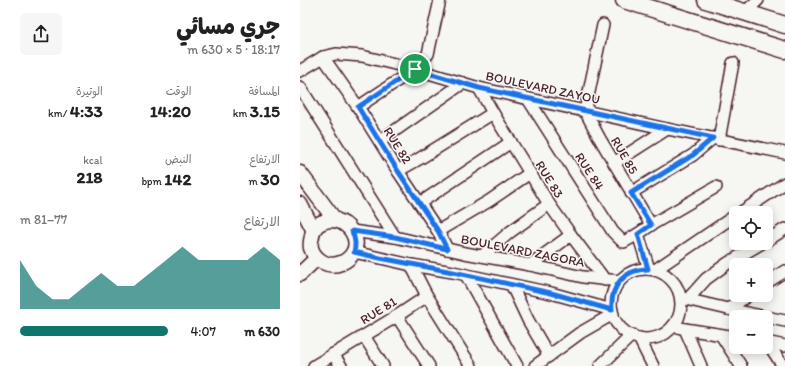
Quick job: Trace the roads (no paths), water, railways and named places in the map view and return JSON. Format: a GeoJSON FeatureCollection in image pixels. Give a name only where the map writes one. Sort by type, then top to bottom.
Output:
{"type":"FeatureCollection","features":[{"type":"Feature","properties":{"kind":"main road"},"geometry":{"type":"LineString","coordinates":[[624,0],[785,50]]}},
{"type":"Feature","properties":{"kind":"main road"},"geometry":{"type":"LineString","coordinates":[[706,0],[785,25]]}},
{"type":"Feature","properties":{"kind":"street"},"geometry":{"type":"LineString","coordinates":[[358,107],[415,69],[428,54],[440,0]]}},
{"type":"Feature","properties":{"kind":"street"},"geometry":{"type":"LineString","coordinates":[[745,12],[758,0]]}},
{"type":"Feature","properties":{"kind":"street"},"geometry":{"type":"LineString","coordinates":[[585,111],[602,25]]}},
{"type":"Feature","properties":{"kind":"street","name":"BOULEVARD ZAYOU"},"geometry":{"type":"LineString","coordinates":[[300,71],[323,57],[336,54],[356,56],[390,62],[479,88],[785,153]]}},
{"type":"Feature","properties":{"kind":"street","name":"RUE 82"},"geometry":{"type":"LineString","coordinates":[[323,57],[380,141],[438,231],[447,249]]}},
{"type":"Feature","properties":{"kind":"street"},"geometry":{"type":"LineString","coordinates":[[631,193],[716,139],[732,63]]}},
{"type":"Feature","properties":{"kind":"street"},"geometry":{"type":"LineString","coordinates":[[380,141],[463,83]]}},
{"type":"Feature","properties":{"kind":"street"},"geometry":{"type":"LineString","coordinates":[[300,87],[395,237]]}},
{"type":"Feature","properties":{"kind":"street","name":"RUE 83"},"geometry":{"type":"LineString","coordinates":[[479,88],[492,113],[549,204],[606,280]]}},
{"type":"Feature","properties":{"kind":"street","name":"RUE 84"},"geometry":{"type":"LineString","coordinates":[[528,98],[613,232],[624,242],[638,234]]}},
{"type":"Feature","properties":{"kind":"street","name":"RUE 85"},"geometry":{"type":"LineString","coordinates":[[585,111],[631,193],[651,225]]}},
{"type":"Feature","properties":{"kind":"street"},"geometry":{"type":"LineString","coordinates":[[398,171],[492,113]]}},
{"type":"Feature","properties":{"kind":"street"},"geometry":{"type":"LineString","coordinates":[[614,163],[668,129]]}},
{"type":"Feature","properties":{"kind":"street"},"geometry":{"type":"LineString","coordinates":[[420,204],[511,142]]}},
{"type":"Feature","properties":{"kind":"street"},"geometry":{"type":"LineString","coordinates":[[300,173],[335,220]]}},
{"type":"Feature","properties":{"kind":"street"},"geometry":{"type":"LineString","coordinates":[[438,231],[489,201],[530,173]]}},
{"type":"Feature","properties":{"kind":"street"},"geometry":{"type":"LineString","coordinates":[[750,206],[785,183]]}},
{"type":"Feature","properties":{"kind":"street"},"geometry":{"type":"LineString","coordinates":[[652,269],[638,234],[716,187]]}},
{"type":"Feature","properties":{"kind":"street"},"geometry":{"type":"LineString","coordinates":[[300,204],[313,230]]}},
{"type":"Feature","properties":{"kind":"street"},"geometry":{"type":"LineString","coordinates":[[482,256],[510,232],[549,204]]}},
{"type":"Feature","properties":{"kind":"street"},"geometry":{"type":"LineString","coordinates":[[335,220],[345,224],[352,231],[356,246],[350,257],[345,261],[334,265],[325,263],[317,258],[312,249],[311,243],[313,230],[318,224],[335,220]]}},
{"type":"Feature","properties":{"kind":"street"},"geometry":{"type":"LineString","coordinates":[[652,269],[729,220]]}},
{"type":"Feature","properties":{"kind":"street"},"geometry":{"type":"LineString","coordinates":[[773,237],[785,229]]}},
{"type":"Feature","properties":{"kind":"street","name":"BOULEVARD ZAGORA"},"geometry":{"type":"LineString","coordinates":[[352,231],[395,237],[583,277],[619,282]]}},
{"type":"Feature","properties":{"kind":"street"},"geometry":{"type":"LineString","coordinates":[[530,265],[571,235]]}},
{"type":"Feature","properties":{"kind":"street"},"geometry":{"type":"LineString","coordinates":[[750,250],[728,263],[684,298],[678,320],[667,332],[658,337],[649,339],[636,337],[624,330],[617,323],[612,312],[612,298],[613,292],[619,282],[635,270],[652,269],[662,272],[669,277],[675,283],[684,298],[728,309],[783,319]]}},
{"type":"Feature","properties":{"kind":"street"},"geometry":{"type":"LineString","coordinates":[[354,252],[551,293],[612,312]]}},
{"type":"Feature","properties":{"kind":"street"},"geometry":{"type":"LineString","coordinates":[[300,274],[317,258]]}},
{"type":"Feature","properties":{"kind":"street"},"geometry":{"type":"LineString","coordinates":[[411,265],[427,296],[472,366]]}},
{"type":"Feature","properties":{"kind":"street"},"geometry":{"type":"LineString","coordinates":[[773,279],[785,271]]}},
{"type":"Feature","properties":{"kind":"street"},"geometry":{"type":"LineString","coordinates":[[466,275],[517,366]]}},
{"type":"Feature","properties":{"kind":"street"},"geometry":{"type":"LineString","coordinates":[[512,286],[528,320],[549,356]]}},
{"type":"Feature","properties":{"kind":"street","name":"RUE 81"},"geometry":{"type":"LineString","coordinates":[[314,366],[397,316],[427,296]]}},
{"type":"Feature","properties":{"kind":"street"},"geometry":{"type":"LineString","coordinates":[[728,309],[738,302]]}},
{"type":"Feature","properties":{"kind":"street"},"geometry":{"type":"LineString","coordinates":[[535,366],[612,312]]}},
{"type":"Feature","properties":{"kind":"street"},"geometry":{"type":"LineString","coordinates":[[397,316],[429,366]]}},
{"type":"Feature","properties":{"kind":"street"},"geometry":{"type":"LineString","coordinates":[[674,326],[729,336]]}},
{"type":"Feature","properties":{"kind":"street"},"geometry":{"type":"LineString","coordinates":[[685,329],[702,366]]}},
{"type":"Feature","properties":{"kind":"street"},"geometry":{"type":"LineString","coordinates":[[721,335],[741,366]]}},
{"type":"Feature","properties":{"kind":"street"},"geometry":{"type":"LineString","coordinates":[[364,336],[384,366]]}},
{"type":"Feature","properties":{"kind":"street"},"geometry":{"type":"LineString","coordinates":[[600,366],[636,337]]}},
{"type":"Feature","properties":{"kind":"street"},"geometry":{"type":"LineString","coordinates":[[636,337],[653,366]]}},
{"type":"Feature","properties":{"kind":"street"},"geometry":{"type":"LineString","coordinates":[[773,343],[785,346]]}},
{"type":"Feature","properties":{"kind":"street"},"geometry":{"type":"LineString","coordinates":[[773,351],[783,366]]}},
{"type":"Feature","properties":{"kind":"street"},"geometry":{"type":"LineString","coordinates":[[333,354],[341,366]]}}]}
